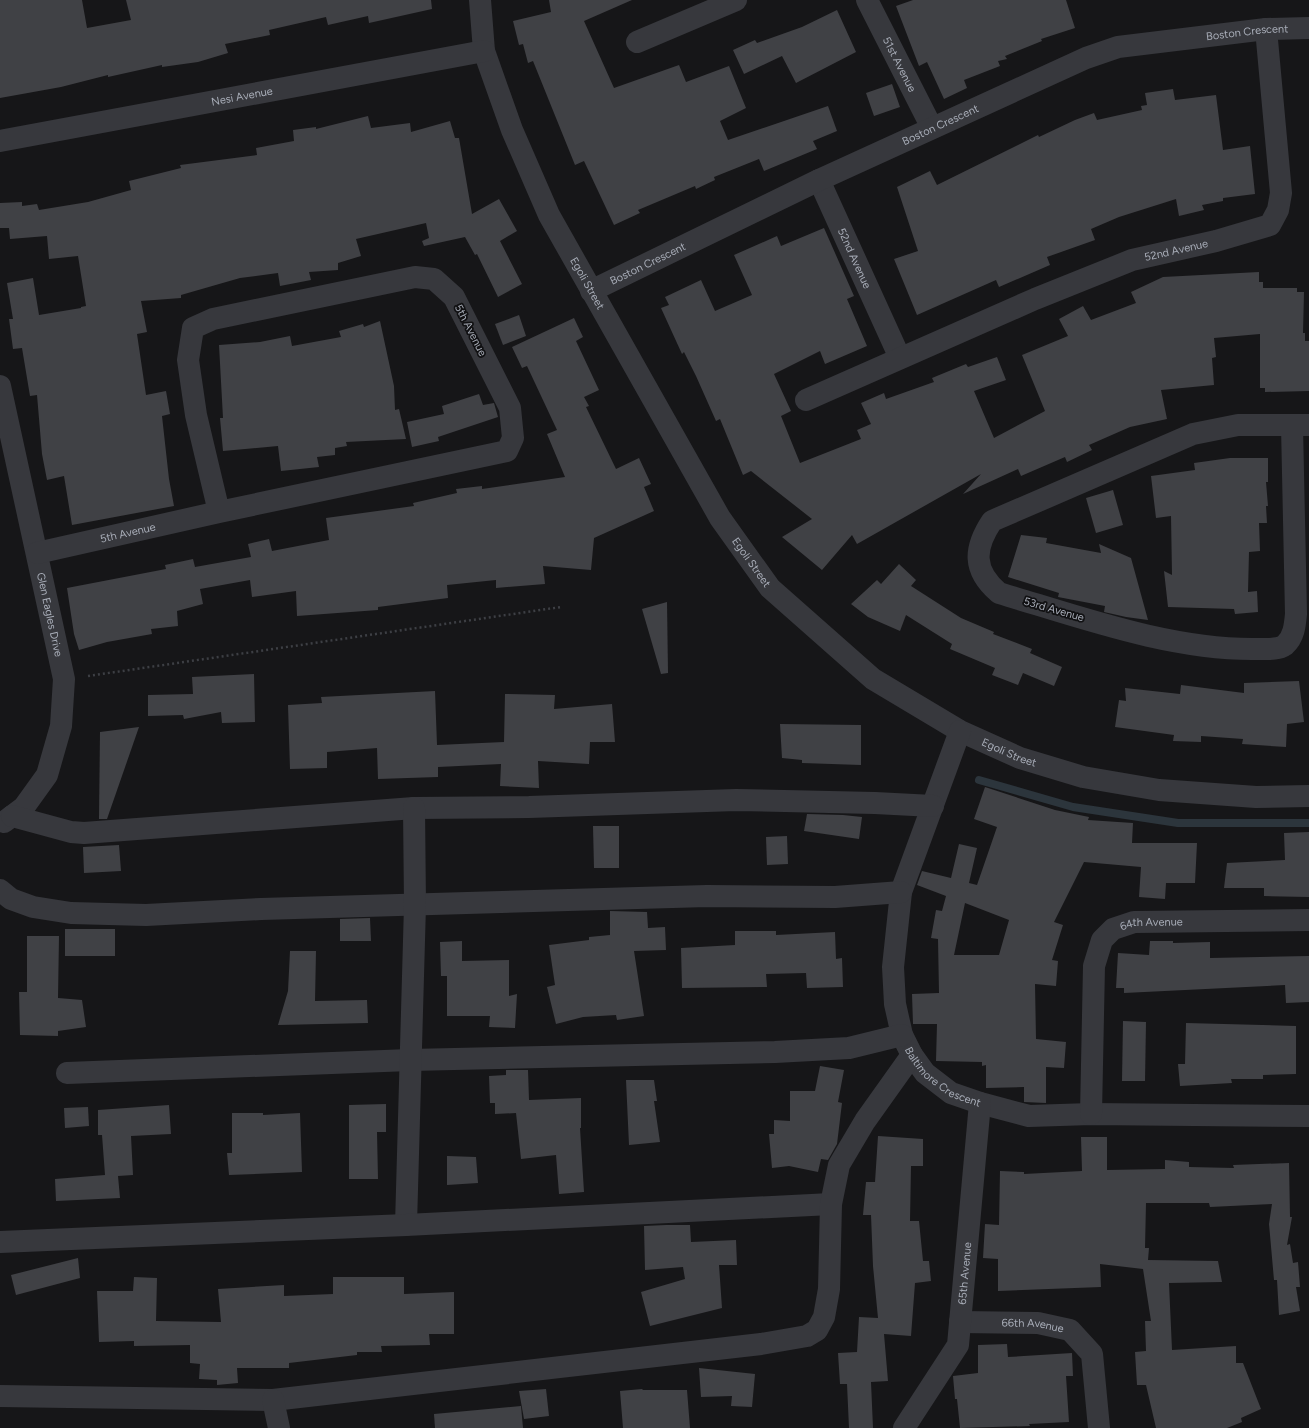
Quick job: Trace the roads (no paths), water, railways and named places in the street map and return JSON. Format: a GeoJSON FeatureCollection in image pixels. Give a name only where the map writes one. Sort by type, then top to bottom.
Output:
{"type":"FeatureCollection","features":[{"type":"Feature","properties":{"kind":"street","name":"Egoli Street"},"geometry":{"type":"LineString","coordinates":[[480,0],[484,51],[512,130],[549,215],[720,518],[770,588],[873,679],[960,731],[1020,758],[1083,777],[1159,790],[1256,797],[1309,796]]}},
{"type":"Feature","properties":{"kind":"street"},"geometry":{"type":"LineString","coordinates":[[636,42],[736,0]]}},
{"type":"Feature","properties":{"kind":"street","name":"51st Avenue"},"geometry":{"type":"LineString","coordinates":[[868,0],[932,128]]}},
{"type":"Feature","properties":{"kind":"street","name":"Boston Crescent"},"geometry":{"type":"LineString","coordinates":[[591,291],[819,180],[1086,58],[1118,48],[1266,29],[1309,28]]}},
{"type":"Feature","properties":{"kind":"street","name":"52nd Avenue"},"geometry":{"type":"LineString","coordinates":[[806,400],[1035,299],[1132,260],[1216,241],[1270,225],[1278,210],[1281,193],[1266,29]]}},
{"type":"Feature","properties":{"kind":"street","name":"Nesi Avenue"},"geometry":{"type":"LineString","coordinates":[[0,141],[484,51]]}},
{"type":"Feature","properties":{"kind":"street","name":"52nd Avenue"},"geometry":{"type":"LineString","coordinates":[[819,180],[900,358]]}},
{"type":"Feature","properties":{"kind":"street","name":"5th Avenue"},"geometry":{"type":"LineString","coordinates":[[37,553],[218,512],[506,451],[513,438],[510,408],[454,297],[434,279],[415,277],[213,319],[192,328],[188,360],[194,399],[218,512]]}},
{"type":"Feature","properties":{"kind":"street","name":"Glen Eagles Drive"},"geometry":{"type":"LineString","coordinates":[[0,386],[64,679],[61,726],[47,775],[24,808],[6,821]]}},
{"type":"Feature","properties":{"kind":"street","name":"53rd Avenue"},"geometry":{"type":"LineString","coordinates":[[1238,425],[1300,426],[1296,614],[1294,629],[1290,640],[1277,649],[1234,650],[1144,636],[999,593],[983,577],[978,557],[985,531],[992,521],[1193,434],[1238,425]]}},
{"type":"Feature","properties":{"kind":"street","name":"Baltimore Crescent"},"geometry":{"type":"LineString","coordinates":[[960,731],[901,892],[893,967],[895,1004],[902,1035],[912,1055],[925,1073],[951,1093],[980,1103],[1029,1116],[1091,1114],[1309,1116]]}},
{"type":"Feature","properties":{"kind":"street"},"geometry":{"type":"LineString","coordinates":[[6,821],[84,833],[414,808],[528,807],[736,800],[875,803],[933,806]]}},
{"type":"Feature","properties":{"kind":"street"},"geometry":{"type":"LineString","coordinates":[[406,1225],[416,905],[414,808]]}},
{"type":"Feature","properties":{"kind":"street"},"geometry":{"type":"LineString","coordinates":[[0,890],[11,899],[33,907],[71,913],[146,915],[261,909],[707,896],[835,897],[901,892]]}},
{"type":"Feature","properties":{"kind":"street","name":"64th Avenue"},"geometry":{"type":"LineString","coordinates":[[1091,1114],[1094,966],[1102,940],[1113,929],[1134,922],[1309,920]]}},
{"type":"Feature","properties":{"kind":"street"},"geometry":{"type":"LineString","coordinates":[[67,1073],[410,1060],[775,1052],[849,1048],[902,1035]]}},
{"type":"Feature","properties":{"kind":"street"},"geometry":{"type":"LineString","coordinates":[[0,1396],[273,1400],[746,1346],[785,1341],[807,1336],[817,1330],[824,1317],[829,1289],[831,1204],[839,1165],[865,1121],[912,1055]]}},
{"type":"Feature","properties":{"kind":"street","name":"65th Avenue"},"geometry":{"type":"LineString","coordinates":[[904,1428],[958,1345],[980,1103]]}},
{"type":"Feature","properties":{"kind":"street"},"geometry":{"type":"LineString","coordinates":[[0,1242],[406,1225],[831,1204]]}},
{"type":"Feature","properties":{"kind":"street","name":"66th Avenue"},"geometry":{"type":"LineString","coordinates":[[960,1322],[1038,1323],[1070,1330],[1092,1354],[1099,1428]]}},
{"type":"Feature","properties":{"kind":"street"},"geometry":{"type":"LineString","coordinates":[[273,1400],[278,1428]]}},
{"type":"Feature","properties":{"kind":"waterway"},"geometry":{"type":"LineString","coordinates":[[979,780],[1073,807],[1178,823],[1309,823]]}}]}
